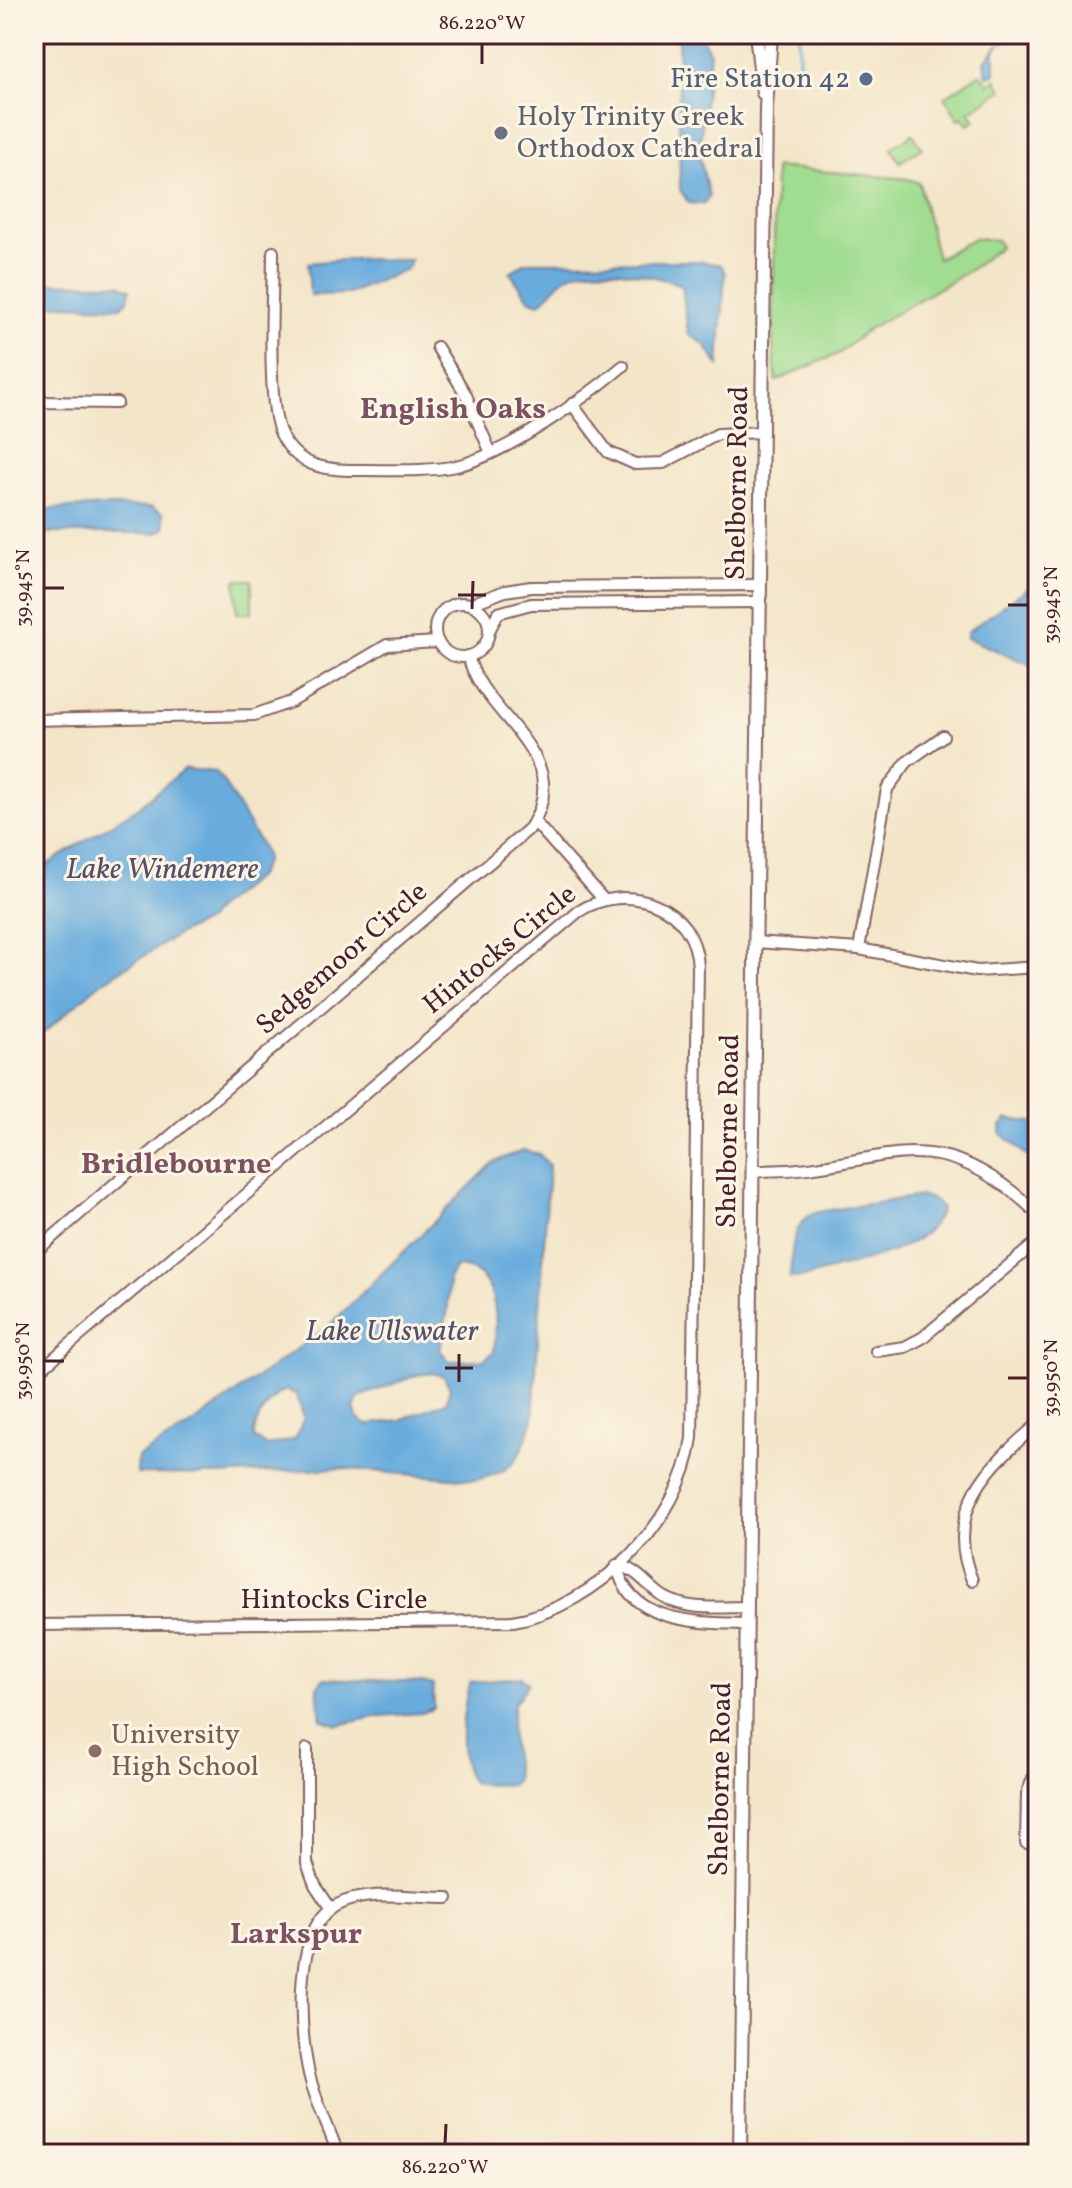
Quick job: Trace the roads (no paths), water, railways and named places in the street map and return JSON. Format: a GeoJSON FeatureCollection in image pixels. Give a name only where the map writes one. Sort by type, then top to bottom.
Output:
{"type":"FeatureCollection","features":[{"type":"Feature","properties":{"kind":"street","name":"Shelborne Road"},"geometry":{"type":"LineString","coordinates":[[756,34],[766,108]]}},
{"type":"Feature","properties":{"kind":"street","name":"Shelborne Road"},"geometry":{"type":"LineString","coordinates":[[740,2154],[766,108],[771,34]]}},
{"type":"Feature","properties":{"kind":"street"},"geometry":{"type":"LineString","coordinates":[[273,252],[275,418],[286,444],[312,465],[334,470],[434,469],[460,465],[491,453],[572,404],[623,366]]}},
{"type":"Feature","properties":{"kind":"street"},"geometry":{"type":"LineString","coordinates":[[437,347],[465,393],[491,453]]}},
{"type":"Feature","properties":{"kind":"street"},"geometry":{"type":"LineString","coordinates":[[34,402],[117,403]]}},
{"type":"Feature","properties":{"kind":"street"},"geometry":{"type":"LineString","coordinates":[[572,404],[603,447],[614,456],[635,464],[663,463],[718,434],[763,432]]}},
{"type":"Feature","properties":{"kind":"street"},"geometry":{"type":"LineString","coordinates":[[760,585],[531,587],[505,591],[471,604],[450,606],[440,615],[435,628],[438,642],[454,656],[468,656],[485,644],[498,613],[531,604],[760,602]]}},
{"type":"Feature","properties":{"kind":"street"},"geometry":{"type":"LineString","coordinates":[[471,604],[482,612],[489,631]]}},
{"type":"Feature","properties":{"kind":"street"},"geometry":{"type":"LineString","coordinates":[[34,720],[254,715],[291,702],[387,645],[438,642]]}},
{"type":"Feature","properties":{"kind":"street"},"geometry":{"type":"LineString","coordinates":[[468,656],[476,679],[527,741],[537,758],[542,792],[534,821],[603,899]]}},
{"type":"Feature","properties":{"kind":"street"},"geometry":{"type":"LineString","coordinates":[[859,949],[887,789],[907,762],[943,736]]}},
{"type":"Feature","properties":{"kind":"street","name":"Sedgemoor Circle"},"geometry":{"type":"LineString","coordinates":[[34,1253],[516,842],[534,821]]}},
{"type":"Feature","properties":{"kind":"street","name":"Hintocks Circle"},"geometry":{"type":"LineString","coordinates":[[34,1375],[578,912],[603,899],[643,899],[667,910],[693,939],[698,967],[690,1451],[670,1504],[617,1565],[568,1603],[532,1618],[504,1623],[34,1625]]}},
{"type":"Feature","properties":{"kind":"street"},"geometry":{"type":"LineString","coordinates":[[755,942],[859,949],[964,970],[1038,967]]}},
{"type":"Feature","properties":{"kind":"street"},"geometry":{"type":"LineString","coordinates":[[752,1171],[805,1171],[884,1153],[930,1153],[969,1163],[985,1171],[1038,1214]]}},
{"type":"Feature","properties":{"kind":"street"},"geometry":{"type":"LineString","coordinates":[[876,1351],[905,1347],[922,1338],[1038,1241]]}},
{"type":"Feature","properties":{"kind":"street"},"geometry":{"type":"LineString","coordinates":[[972,1580],[963,1546],[970,1502],[995,1461],[1037,1426]]}},
{"type":"Feature","properties":{"kind":"street"},"geometry":{"type":"LineString","coordinates":[[747,1607],[698,1607],[674,1602],[631,1568],[617,1565],[619,1580],[640,1601],[670,1619],[694,1624],[747,1624]]}},
{"type":"Feature","properties":{"kind":"street"},"geometry":{"type":"LineString","coordinates":[[307,1749],[307,1863],[315,1885],[331,1909]]}},
{"type":"Feature","properties":{"kind":"street"},"geometry":{"type":"LineString","coordinates":[[1026,1843],[1027,1794],[1038,1765]]}},
{"type":"Feature","properties":{"kind":"street"},"geometry":{"type":"LineString","coordinates":[[338,2154],[312,2084],[303,2035],[306,1947],[313,1928],[331,1909],[360,1898],[447,1898]]}},
{"type":"Feature","properties":{"kind":"water"},"geometry":{"type":"Polygon","coordinates":[[[678,34],[700,34],[710,53],[699,153],[709,197],[703,204],[689,203],[680,190],[678,34]]]}},
{"type":"Feature","properties":{"kind":"water"},"geometry":{"type":"Polygon","coordinates":[[[999,45],[995,51],[995,74],[987,76],[985,61],[999,45]]]}},
{"type":"Feature","properties":{"kind":"water"},"geometry":{"type":"Polygon","coordinates":[[[353,259],[411,260],[407,269],[348,294],[310,295],[308,263],[353,259]]]}},
{"type":"Feature","properties":{"kind":"water"},"geometry":{"type":"Polygon","coordinates":[[[699,261],[721,265],[725,273],[719,366],[704,344],[688,334],[682,285],[641,274],[593,270],[568,276],[540,303],[530,300],[510,273],[525,262],[699,261]]]}},
{"type":"Feature","properties":{"kind":"water"},"geometry":{"type":"Polygon","coordinates":[[[34,283],[120,284],[130,289],[128,301],[120,307],[36,304],[34,283]]]}},
{"type":"Feature","properties":{"kind":"water"},"geometry":{"type":"Polygon","coordinates":[[[151,507],[163,513],[165,528],[157,533],[34,533],[34,510],[151,507]]]}},
{"type":"Feature","properties":{"kind":"water"},"geometry":{"type":"Polygon","coordinates":[[[1038,581],[1038,668],[967,638],[967,632],[1038,581]]]}},
{"type":"Feature","properties":{"kind":"water","name":"Lake Windemere"},"geometry":{"type":"Polygon","coordinates":[[[185,769],[215,772],[223,781],[262,847],[266,859],[259,875],[215,910],[207,921],[181,933],[102,982],[34,1041],[34,873],[137,808],[185,769]]]}},
{"type":"Feature","properties":{"kind":"water"},"geometry":{"type":"Polygon","coordinates":[[[1007,1119],[1038,1123],[1038,1165],[1001,1133],[1001,1126],[1007,1119]]]}},
{"type":"Feature","properties":{"kind":"water","name":"Lake Ullswater"},"geometry":{"type":"Polygon","coordinates":[[[523,1150],[539,1154],[549,1165],[533,1419],[515,1461],[500,1472],[474,1480],[339,1468],[220,1475],[137,1474],[138,1457],[190,1426],[329,1326],[494,1162],[523,1150]],[[456,1267],[449,1277],[448,1308],[440,1350],[449,1361],[483,1360],[494,1352],[496,1325],[493,1298],[481,1276],[456,1267]],[[433,1373],[417,1375],[359,1397],[354,1407],[357,1418],[367,1425],[400,1420],[446,1402],[450,1388],[444,1376],[433,1373]],[[285,1390],[264,1410],[254,1431],[254,1438],[267,1446],[295,1439],[304,1418],[296,1394],[285,1390]]]}},
{"type":"Feature","properties":{"kind":"water"},"geometry":{"type":"Polygon","coordinates":[[[921,1196],[932,1199],[941,1208],[933,1224],[920,1237],[884,1255],[806,1277],[790,1278],[796,1234],[812,1213],[921,1196]]]}},
{"type":"Feature","properties":{"kind":"water"},"geometry":{"type":"Polygon","coordinates":[[[522,1678],[529,1683],[514,1704],[511,1730],[516,1779],[512,1785],[474,1784],[464,1764],[462,1750],[463,1719],[471,1682],[522,1678]]]}},
{"type":"Feature","properties":{"kind":"water"},"geometry":{"type":"Polygon","coordinates":[[[323,1679],[422,1683],[433,1686],[434,1708],[422,1713],[379,1716],[338,1725],[321,1719],[317,1687],[323,1679]]]}},
{"type":"Feature","properties":{"kind":"waterway"},"geometry":{"type":"LineString","coordinates":[[799,34],[799,69]]}},
{"type":"Feature","properties":{"kind":"waterway"},"geometry":{"type":"LineString","coordinates":[[999,45],[1007,40]]}},
{"type":"Feature","properties":{"kind":"place","name":"Fire Station 42"},"geometry":{"type":"Point","coordinates":[866,79]}},
{"type":"Feature","properties":{"kind":"place","name":"Holy Trinity Greek Orthodox Cathedral"},"geometry":{"type":"Point","coordinates":[501,133]}},
{"type":"Feature","properties":{"kind":"place","name":"University High School"},"geometry":{"type":"Point","coordinates":[95,1751]}},
{"type":"Feature","properties":{"kind":"district","name":"English Oaks"},"geometry":{"type":"Point","coordinates":[453,410]}},
{"type":"Feature","properties":{"kind":"district","name":"Bridlebourne"},"geometry":{"type":"Point","coordinates":[176,1165]}},
{"type":"Feature","properties":{"kind":"district","name":"Larkspur"},"geometry":{"type":"Point","coordinates":[296,1935]}}]}
